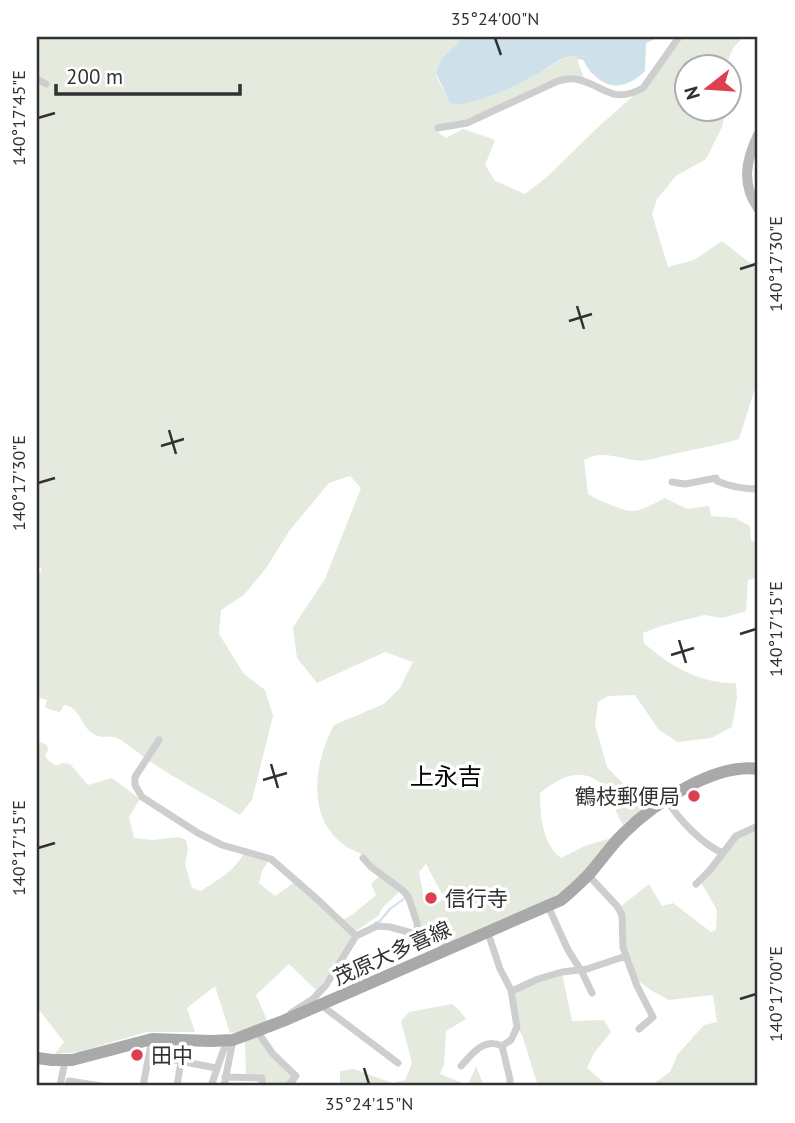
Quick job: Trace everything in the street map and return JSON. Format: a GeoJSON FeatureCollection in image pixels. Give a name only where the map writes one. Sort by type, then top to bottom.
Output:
{"type":"FeatureCollection","features":[{"type":"Feature","properties":{"kind":"main road"},"geometry":{"type":"LineString","coordinates":[[758,135],[746,166],[747,179],[758,208]]}},
{"type":"Feature","properties":{"kind":"main road","name":"茂原大多喜線"},"geometry":{"type":"LineString","coordinates":[[37,1058],[65,1061],[152,1039],[230,1040],[284,1021],[561,900],[588,875],[625,832],[667,800],[709,777],[743,768],[758,769]]}},
{"type":"Feature","properties":{"kind":"street"},"geometry":{"type":"LineString","coordinates":[[438,128],[467,123],[558,81],[571,78],[618,95],[636,92],[643,88],[679,37]]}},
{"type":"Feature","properties":{"kind":"street"},"geometry":{"type":"LineString","coordinates":[[37,79],[46,84]]}},
{"type":"Feature","properties":{"kind":"street"},"geometry":{"type":"LineString","coordinates":[[672,482],[685,484],[716,478],[729,486],[758,489]]}},
{"type":"Feature","properties":{"kind":"street"},"geometry":{"type":"LineString","coordinates":[[159,740],[135,777],[135,785],[142,797],[222,845],[271,859],[356,936]]}},
{"type":"Feature","properties":{"kind":"street"},"geometry":{"type":"LineString","coordinates":[[667,800],[673,811],[711,849],[723,853]]}},
{"type":"Feature","properties":{"kind":"street"},"geometry":{"type":"LineString","coordinates":[[696,884],[736,836],[758,825]]}},
{"type":"Feature","properties":{"kind":"street"},"geometry":{"type":"LineString","coordinates":[[363,858],[408,896],[418,935]]}},
{"type":"Feature","properties":{"kind":"street"},"geometry":{"type":"LineString","coordinates":[[588,875],[622,915],[623,947],[637,986],[653,1017],[639,1029]]}},
{"type":"Feature","properties":{"kind":"street"},"geometry":{"type":"LineString","coordinates":[[548,906],[592,993]]}},
{"type":"Feature","properties":{"kind":"street"},"geometry":{"type":"LineString","coordinates":[[284,1021],[291,1012],[313,999],[326,985],[356,936],[377,926],[418,935],[449,949]]}},
{"type":"Feature","properties":{"kind":"street"},"geometry":{"type":"LineString","coordinates":[[488,933],[500,969],[511,990],[517,1027],[511,1040],[502,1046]]}},
{"type":"Feature","properties":{"kind":"street"},"geometry":{"type":"LineString","coordinates":[[511,990],[538,979],[626,956]]}},
{"type":"Feature","properties":{"kind":"street"},"geometry":{"type":"LineString","coordinates":[[321,1005],[398,1063]]}},
{"type":"Feature","properties":{"kind":"street"},"geometry":{"type":"LineString","coordinates":[[257,1031],[273,1054],[296,1076],[288,1086]]}},
{"type":"Feature","properties":{"kind":"street"},"geometry":{"type":"LineString","coordinates":[[143,1086],[152,1039]]}},
{"type":"Feature","properties":{"kind":"street"},"geometry":{"type":"LineString","coordinates":[[211,1086],[216,1068],[230,1040]]}},
{"type":"Feature","properties":{"kind":"street"},"geometry":{"type":"LineString","coordinates":[[224,1086],[230,1040]]}},
{"type":"Feature","properties":{"kind":"street"},"geometry":{"type":"LineString","coordinates":[[461,1066],[484,1044],[496,1043],[502,1046],[510,1086]]}},
{"type":"Feature","properties":{"kind":"street"},"geometry":{"type":"LineString","coordinates":[[149,1055],[216,1068]]}},
{"type":"Feature","properties":{"kind":"street"},"geometry":{"type":"LineString","coordinates":[[60,1086],[65,1061]]}},
{"type":"Feature","properties":{"kind":"street"},"geometry":{"type":"LineString","coordinates":[[177,1086],[181,1061]]}},
{"type":"Feature","properties":{"kind":"street"},"geometry":{"type":"LineString","coordinates":[[225,1077],[262,1079],[262,1086]]}},
{"type":"Feature","properties":{"kind":"street"},"geometry":{"type":"LineString","coordinates":[[68,1086],[69,1080],[102,1086]]}},
{"type":"Feature","properties":{"kind":"shaded area"},"geometry":{"type":"Polygon","coordinates":[[[37,37],[462,37],[441,59],[436,73],[451,103],[541,72],[565,58],[576,56],[584,78],[571,75],[559,78],[436,131],[446,138],[463,129],[495,140],[485,165],[495,181],[525,194],[547,177],[633,96],[681,37],[745,37],[732,52],[672,52],[672,122],[723,122],[706,159],[676,176],[657,199],[652,214],[668,267],[694,260],[722,241],[750,263],[758,262],[758,379],[739,439],[648,460],[601,455],[584,460],[588,494],[609,504],[636,511],[665,498],[687,509],[709,506],[711,516],[735,518],[750,526],[751,541],[758,542],[758,578],[748,580],[746,611],[722,618],[704,615],[643,633],[644,643],[686,672],[723,683],[736,683],[737,698],[732,727],[711,738],[678,742],[659,730],[635,695],[608,696],[598,702],[595,725],[607,767],[645,807],[623,825],[602,785],[584,775],[568,776],[540,793],[546,837],[561,858],[587,845],[612,838],[582,873],[556,895],[450,943],[419,934],[407,894],[361,854],[341,842],[328,828],[321,815],[317,784],[319,769],[334,725],[384,704],[400,688],[413,662],[385,652],[317,683],[297,658],[293,627],[325,579],[361,488],[350,476],[329,483],[290,530],[266,568],[244,595],[221,610],[219,634],[244,674],[265,690],[273,716],[252,800],[240,815],[162,769],[118,738],[99,736],[89,731],[74,709],[64,705],[60,712],[45,707],[47,700],[37,697],[37,574],[41,569],[37,565],[37,37]],[[426,864],[419,872],[425,904],[437,903],[446,897],[463,902],[464,899],[442,894],[426,864]]]}},
{"type":"Feature","properties":{"kind":"shaded area"},"geometry":{"type":"Polygon","coordinates":[[[37,743],[47,745],[45,756],[48,760],[56,766],[62,763],[70,764],[88,785],[112,778],[140,799],[129,817],[134,838],[153,840],[179,837],[186,840],[188,850],[185,864],[192,888],[201,891],[219,879],[244,853],[269,860],[259,883],[275,896],[295,882],[351,933],[352,939],[317,991],[289,964],[256,995],[268,1022],[245,1031],[230,1033],[215,986],[187,1008],[195,1032],[146,1032],[79,1052],[55,1054],[64,1042],[37,1007],[37,743]]]}},
{"type":"Feature","properties":{"kind":"shaded area"},"geometry":{"type":"Polygon","coordinates":[[[758,827],[758,1086],[650,1086],[670,1072],[678,1054],[704,1025],[717,1022],[713,995],[669,1000],[637,980],[625,948],[620,907],[649,884],[662,906],[673,903],[711,932],[716,930],[717,910],[701,882],[738,837],[758,827]]]}},
{"type":"Feature","properties":{"kind":"shaded area"},"geometry":{"type":"Polygon","coordinates":[[[380,875],[401,890],[384,906],[378,916],[356,931],[353,930],[342,920],[376,895],[371,884],[380,875]]]}},
{"type":"Feature","properties":{"kind":"shaded area"},"geometry":{"type":"Polygon","coordinates":[[[562,973],[572,1021],[604,1020],[611,1032],[594,1053],[587,1068],[608,1086],[538,1086],[522,1035],[515,1024],[510,992],[562,973]]]}},
{"type":"Feature","properties":{"kind":"shaded area"},"geometry":{"type":"Polygon","coordinates":[[[452,1004],[466,1019],[446,1031],[444,1064],[440,1074],[468,1085],[476,1066],[484,1086],[349,1086],[340,1083],[340,1071],[354,1069],[392,1083],[405,1080],[412,1063],[401,1021],[409,1012],[452,1004]]]}},
{"type":"Feature","properties":{"kind":"shaded area"},"geometry":{"type":"Polygon","coordinates":[[[258,1037],[293,1075],[286,1086],[264,1086],[264,1077],[246,1076],[245,1041],[258,1037]]]}},
{"type":"Feature","properties":{"kind":"water"},"geometry":{"type":"Polygon","coordinates":[[[462,37],[660,37],[646,43],[645,71],[626,84],[613,85],[599,80],[583,60],[570,56],[497,93],[454,105],[449,101],[436,73],[441,59],[462,37]]]}},
{"type":"Feature","properties":{"kind":"waterway"},"geometry":{"type":"LineString","coordinates":[[375,923],[405,898]]}},
{"type":"Feature","properties":{"kind":"place","name":"鶴枝郵便局"},"geometry":{"type":"Point","coordinates":[694,796]}},
{"type":"Feature","properties":{"kind":"place","name":"信行寺"},"geometry":{"type":"Point","coordinates":[431,898]}},
{"type":"Feature","properties":{"kind":"place","name":"田中"},"geometry":{"type":"Point","coordinates":[137,1055]}},
{"type":"Feature","properties":{"kind":"district","name":"上永吉"},"geometry":{"type":"Point","coordinates":[446,776]}}]}
